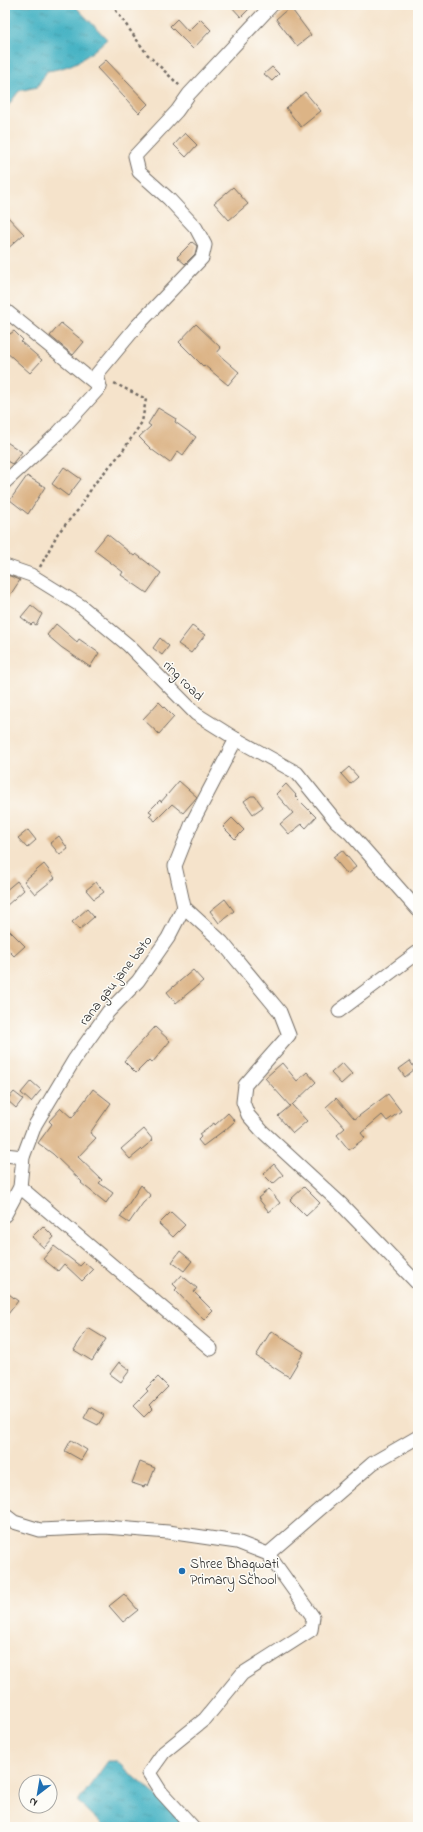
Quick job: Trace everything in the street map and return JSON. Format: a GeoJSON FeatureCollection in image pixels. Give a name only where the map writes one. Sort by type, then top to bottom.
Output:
{"type":"FeatureCollection","features":[{"type":"Feature","properties":{"kind":"street"},"geometry":{"type":"LineString","coordinates":[[100,387],[97,374],[136,327],[202,258],[205,245],[196,228],[169,199],[139,172],[135,156],[176,111],[188,94],[272,5]]}},
{"type":"Feature","properties":{"kind":"street"},"geometry":{"type":"LineString","coordinates":[[5,310],[100,387]]}},
{"type":"Feature","properties":{"kind":"street"},"geometry":{"type":"LineString","coordinates":[[5,482],[59,432],[100,387]]}},
{"type":"Feature","properties":{"kind":"street","name":"ring road"},"geometry":{"type":"LineString","coordinates":[[5,566],[31,575],[81,606],[128,645],[196,714],[236,739],[296,773],[336,822],[350,832],[418,910]]}},
{"type":"Feature","properties":{"kind":"street"},"geometry":{"type":"LineString","coordinates":[[236,739],[192,823],[175,866],[184,907],[222,942],[280,1012],[289,1035],[245,1085],[243,1102],[248,1115],[262,1131],[340,1203],[418,1284]]}},
{"type":"Feature","properties":{"kind":"street","name":"rana gau jane bato"},"geometry":{"type":"LineString","coordinates":[[20,1187],[23,1157],[35,1125],[74,1060],[108,1012],[138,980],[168,938],[184,907]]}},
{"type":"Feature","properties":{"kind":"street"},"geometry":{"type":"LineString","coordinates":[[339,1010],[418,952]]}},
{"type":"Feature","properties":{"kind":"street"},"geometry":{"type":"LineString","coordinates":[[5,1155],[23,1157]]}},
{"type":"Feature","properties":{"kind":"street"},"geometry":{"type":"LineString","coordinates":[[5,1215],[20,1187],[211,1349]]}},
{"type":"Feature","properties":{"kind":"street"},"geometry":{"type":"LineString","coordinates":[[268,1554],[373,1463],[418,1437]]}},
{"type":"Feature","properties":{"kind":"street"},"geometry":{"type":"LineString","coordinates":[[5,1515],[14,1522],[40,1530],[105,1527],[168,1532],[237,1542],[268,1554],[313,1617],[311,1630],[242,1674],[205,1719],[164,1752],[149,1773],[161,1792],[193,1827]]}},
{"type":"Feature","properties":{"kind":"path"},"geometry":{"type":"LineString","coordinates":[[112,5],[147,54],[188,94]]}},
{"type":"Feature","properties":{"kind":"path"},"geometry":{"type":"LineString","coordinates":[[31,575],[37,573],[58,533],[78,510],[95,483],[122,452],[142,422],[146,399],[97,374]]}},
{"type":"Feature","properties":{"kind":"water"},"geometry":{"type":"Polygon","coordinates":[[[5,5],[74,5],[107,39],[80,61],[65,67],[47,71],[37,87],[19,91],[5,110],[5,5]]]}},
{"type":"Feature","properties":{"kind":"water"},"geometry":{"type":"Polygon","coordinates":[[[108,1761],[116,1761],[165,1803],[188,1827],[104,1827],[78,1802],[108,1761]]]}},
{"type":"Feature","properties":{"kind":"building"},"geometry":{"type":"Polygon","coordinates":[[[230,5],[253,5],[241,17],[230,5]]]}},
{"type":"Feature","properties":{"kind":"building"},"geometry":{"type":"Polygon","coordinates":[[[290,7],[311,35],[297,46],[276,19],[290,7]]]}},
{"type":"Feature","properties":{"kind":"building"},"geometry":{"type":"Polygon","coordinates":[[[177,19],[188,31],[200,19],[211,30],[193,49],[170,26],[177,19]]]}},
{"type":"Feature","properties":{"kind":"building"},"geometry":{"type":"Polygon","coordinates":[[[106,60],[148,104],[139,113],[97,68],[106,60]]]}},
{"type":"Feature","properties":{"kind":"building"},"geometry":{"type":"Polygon","coordinates":[[[272,67],[279,74],[272,81],[264,74],[272,67]]]}},
{"type":"Feature","properties":{"kind":"building"},"geometry":{"type":"Polygon","coordinates":[[[305,92],[321,111],[301,127],[286,108],[305,92]]]}},
{"type":"Feature","properties":{"kind":"building"},"geometry":{"type":"Polygon","coordinates":[[[185,133],[197,145],[186,157],[174,145],[185,133]]]}},
{"type":"Feature","properties":{"kind":"building"},"geometry":{"type":"Polygon","coordinates":[[[233,187],[248,204],[229,220],[214,203],[233,187]]]}},
{"type":"Feature","properties":{"kind":"building"},"geometry":{"type":"Polygon","coordinates":[[[5,214],[24,234],[5,251],[5,214]]]}},
{"type":"Feature","properties":{"kind":"building"},"geometry":{"type":"Polygon","coordinates":[[[192,242],[197,246],[195,254],[185,264],[177,257],[192,242]]]}},
{"type":"Feature","properties":{"kind":"building"},"geometry":{"type":"Polygon","coordinates":[[[61,323],[84,342],[73,355],[50,336],[61,323]]]}},
{"type":"Feature","properties":{"kind":"building"},"geometry":{"type":"Polygon","coordinates":[[[196,324],[221,348],[217,353],[239,372],[228,385],[204,365],[203,366],[179,342],[196,324]]]}},
{"type":"Feature","properties":{"kind":"building"},"geometry":{"type":"Polygon","coordinates":[[[5,330],[10,334],[14,331],[23,340],[21,342],[42,360],[30,373],[5,351],[5,330]]]}},
{"type":"Feature","properties":{"kind":"building"},"geometry":{"type":"Polygon","coordinates":[[[158,408],[176,419],[175,422],[196,437],[183,455],[178,451],[170,463],[151,449],[139,437],[151,426],[148,424],[158,408]]]}},
{"type":"Feature","properties":{"kind":"building"},"geometry":{"type":"Polygon","coordinates":[[[5,441],[22,452],[12,464],[5,460],[5,441]]]}},
{"type":"Feature","properties":{"kind":"building"},"geometry":{"type":"Polygon","coordinates":[[[64,467],[81,479],[68,496],[52,484],[64,467]]]}},
{"type":"Feature","properties":{"kind":"building"},"geometry":{"type":"Polygon","coordinates":[[[27,476],[45,487],[28,514],[10,500],[27,476]]]}},
{"type":"Feature","properties":{"kind":"building"},"geometry":{"type":"Polygon","coordinates":[[[107,534],[134,556],[136,554],[161,573],[147,593],[121,575],[123,572],[94,550],[107,534]]]}},
{"type":"Feature","properties":{"kind":"building"},"geometry":{"type":"Polygon","coordinates":[[[5,574],[20,580],[5,603],[5,574]]]}},
{"type":"Feature","properties":{"kind":"building"},"geometry":{"type":"Polygon","coordinates":[[[31,605],[42,614],[36,625],[33,623],[31,625],[21,617],[31,605]]]}},
{"type":"Feature","properties":{"kind":"building"},"geometry":{"type":"Polygon","coordinates":[[[56,624],[77,642],[79,639],[99,653],[90,667],[61,647],[47,635],[56,624]]]}},
{"type":"Feature","properties":{"kind":"building"},"geometry":{"type":"Polygon","coordinates":[[[192,626],[205,635],[191,653],[178,644],[192,626]]]}},
{"type":"Feature","properties":{"kind":"building"},"geometry":{"type":"Polygon","coordinates":[[[160,638],[169,646],[162,655],[153,648],[160,638]]]}},
{"type":"Feature","properties":{"kind":"building"},"geometry":{"type":"Polygon","coordinates":[[[159,702],[174,717],[159,734],[143,719],[159,702]]]}},
{"type":"Feature","properties":{"kind":"building"},"geometry":{"type":"Polygon","coordinates":[[[349,767],[358,777],[350,784],[341,774],[349,767]]]}},
{"type":"Feature","properties":{"kind":"building"},"geometry":{"type":"Polygon","coordinates":[[[179,781],[197,797],[183,813],[172,804],[155,821],[149,816],[152,813],[149,811],[160,800],[161,802],[179,781]]]}},
{"type":"Feature","properties":{"kind":"building"},"geometry":{"type":"Polygon","coordinates":[[[286,784],[296,795],[295,796],[316,817],[306,828],[302,824],[289,834],[280,824],[293,813],[276,794],[286,784]]]}},
{"type":"Feature","properties":{"kind":"building"},"geometry":{"type":"Polygon","coordinates":[[[251,796],[255,796],[263,807],[253,814],[244,801],[251,796]]]}},
{"type":"Feature","properties":{"kind":"building"},"geometry":{"type":"Polygon","coordinates":[[[232,818],[244,830],[235,839],[223,827],[232,818]]]}},
{"type":"Feature","properties":{"kind":"building"},"geometry":{"type":"Polygon","coordinates":[[[28,830],[36,840],[27,848],[18,838],[28,830]]]}},
{"type":"Feature","properties":{"kind":"building"},"geometry":{"type":"Polygon","coordinates":[[[59,836],[68,849],[60,855],[50,843],[59,836]]]}},
{"type":"Feature","properties":{"kind":"building"},"geometry":{"type":"Polygon","coordinates":[[[342,850],[356,867],[347,874],[333,857],[342,850]]]}},
{"type":"Feature","properties":{"kind":"building"},"geometry":{"type":"Polygon","coordinates":[[[44,864],[55,878],[35,894],[24,881],[44,864]]]}},
{"type":"Feature","properties":{"kind":"building"},"geometry":{"type":"Polygon","coordinates":[[[17,881],[24,890],[5,907],[5,891],[17,881]]]}},
{"type":"Feature","properties":{"kind":"building"},"geometry":{"type":"Polygon","coordinates":[[[96,882],[104,892],[94,899],[86,890],[96,882]]]}},
{"type":"Feature","properties":{"kind":"building"},"geometry":{"type":"Polygon","coordinates":[[[225,899],[234,911],[219,923],[210,911],[225,899]]]}},
{"type":"Feature","properties":{"kind":"building"},"geometry":{"type":"Polygon","coordinates":[[[87,909],[94,917],[79,930],[72,922],[87,909]]]}},
{"type":"Feature","properties":{"kind":"building"},"geometry":{"type":"Polygon","coordinates":[[[5,926],[25,946],[14,956],[5,947],[5,926]]]}},
{"type":"Feature","properties":{"kind":"building"},"geometry":{"type":"Polygon","coordinates":[[[193,970],[203,981],[176,1003],[167,992],[193,970]]]}},
{"type":"Feature","properties":{"kind":"building"},"geometry":{"type":"Polygon","coordinates":[[[155,1027],[170,1041],[152,1063],[149,1060],[136,1073],[124,1061],[155,1027]]]}},
{"type":"Feature","properties":{"kind":"building"},"geometry":{"type":"Polygon","coordinates":[[[410,1061],[415,1069],[405,1077],[399,1069],[410,1061]]]}},
{"type":"Feature","properties":{"kind":"building"},"geometry":{"type":"Polygon","coordinates":[[[282,1063],[297,1081],[307,1072],[316,1082],[292,1105],[307,1121],[293,1133],[278,1116],[290,1106],[265,1078],[282,1063]]]}},
{"type":"Feature","properties":{"kind":"building"},"geometry":{"type":"Polygon","coordinates":[[[342,1063],[352,1074],[341,1084],[331,1073],[342,1063]]]}},
{"type":"Feature","properties":{"kind":"building"},"geometry":{"type":"Polygon","coordinates":[[[31,1081],[41,1090],[31,1102],[21,1093],[31,1081]]]}},
{"type":"Feature","properties":{"kind":"building"},"geometry":{"type":"Polygon","coordinates":[[[93,1089],[111,1103],[90,1133],[96,1138],[78,1157],[102,1180],[99,1183],[113,1193],[106,1203],[81,1183],[82,1182],[53,1154],[38,1143],[52,1124],[49,1121],[61,1108],[72,1118],[93,1089]]]}},
{"type":"Feature","properties":{"kind":"building"},"geometry":{"type":"Polygon","coordinates":[[[14,1092],[23,1099],[16,1108],[7,1100],[14,1092]]]}},
{"type":"Feature","properties":{"kind":"building"},"geometry":{"type":"Polygon","coordinates":[[[388,1094],[401,1111],[387,1121],[382,1115],[361,1133],[365,1138],[349,1150],[337,1135],[345,1128],[326,1107],[336,1098],[355,1119],[388,1094]]]}},
{"type":"Feature","properties":{"kind":"building"},"geometry":{"type":"Polygon","coordinates":[[[228,1113],[235,1121],[223,1132],[203,1146],[198,1140],[201,1137],[199,1134],[214,1123],[215,1125],[228,1113]]]}},
{"type":"Feature","properties":{"kind":"building"},"geometry":{"type":"Polygon","coordinates":[[[144,1129],[153,1140],[130,1159],[121,1149],[144,1129]]]}},
{"type":"Feature","properties":{"kind":"building"},"geometry":{"type":"Polygon","coordinates":[[[274,1164],[283,1175],[273,1184],[263,1174],[274,1164]]]}},
{"type":"Feature","properties":{"kind":"building"},"geometry":{"type":"Polygon","coordinates":[[[141,1185],[151,1196],[143,1203],[129,1223],[120,1217],[141,1185]]]}},
{"type":"Feature","properties":{"kind":"building"},"geometry":{"type":"Polygon","coordinates":[[[304,1187],[320,1203],[306,1216],[290,1200],[304,1187]]]}},
{"type":"Feature","properties":{"kind":"building"},"geometry":{"type":"Polygon","coordinates":[[[269,1189],[280,1203],[269,1212],[258,1198],[269,1189]]]}},
{"type":"Feature","properties":{"kind":"building"},"geometry":{"type":"Polygon","coordinates":[[[171,1212],[185,1225],[173,1237],[159,1224],[171,1212]]]}},
{"type":"Feature","properties":{"kind":"building"},"geometry":{"type":"Polygon","coordinates":[[[43,1226],[54,1237],[44,1248],[32,1237],[43,1226]]]}},
{"type":"Feature","properties":{"kind":"building"},"geometry":{"type":"Polygon","coordinates":[[[54,1246],[80,1266],[84,1262],[93,1270],[82,1281],[64,1264],[58,1271],[43,1259],[54,1246]]]}},
{"type":"Feature","properties":{"kind":"building"},"geometry":{"type":"Polygon","coordinates":[[[180,1251],[192,1261],[184,1271],[172,1262],[180,1251]]]}},
{"type":"Feature","properties":{"kind":"building"},"geometry":{"type":"Polygon","coordinates":[[[181,1275],[197,1288],[194,1292],[213,1311],[204,1320],[175,1290],[177,1288],[173,1284],[181,1275]]]}},
{"type":"Feature","properties":{"kind":"building"},"geometry":{"type":"Polygon","coordinates":[[[5,1291],[18,1301],[5,1318],[5,1291]]]}},
{"type":"Feature","properties":{"kind":"building"},"geometry":{"type":"Polygon","coordinates":[[[88,1328],[106,1339],[92,1361],[74,1350],[88,1328]]]}},
{"type":"Feature","properties":{"kind":"building"},"geometry":{"type":"Polygon","coordinates":[[[271,1331],[304,1352],[289,1377],[256,1356],[271,1331]]]}},
{"type":"Feature","properties":{"kind":"building"},"geometry":{"type":"Polygon","coordinates":[[[119,1362],[130,1370],[121,1382],[110,1374],[119,1362]]]}},
{"type":"Feature","properties":{"kind":"building"},"geometry":{"type":"Polygon","coordinates":[[[158,1377],[168,1387],[150,1405],[153,1408],[144,1417],[133,1406],[148,1391],[146,1389],[158,1377]]]}},
{"type":"Feature","properties":{"kind":"building"},"geometry":{"type":"Polygon","coordinates":[[[90,1407],[104,1415],[98,1425],[84,1418],[90,1407]]]}},
{"type":"Feature","properties":{"kind":"building"},"geometry":{"type":"Polygon","coordinates":[[[71,1440],[87,1450],[81,1460],[65,1451],[71,1440]]]}},
{"type":"Feature","properties":{"kind":"building"},"geometry":{"type":"Polygon","coordinates":[[[140,1462],[155,1468],[148,1486],[145,1484],[144,1487],[132,1483],[140,1462]]]}},
{"type":"Feature","properties":{"kind":"building"},"geometry":{"type":"Polygon","coordinates":[[[124,1594],[138,1610],[123,1622],[109,1606],[124,1594]]]}},
{"type":"Feature","properties":{"kind":"place","name":"Shree Bhagwati Primary School"},"geometry":{"type":"Point","coordinates":[182,1571]}}]}
